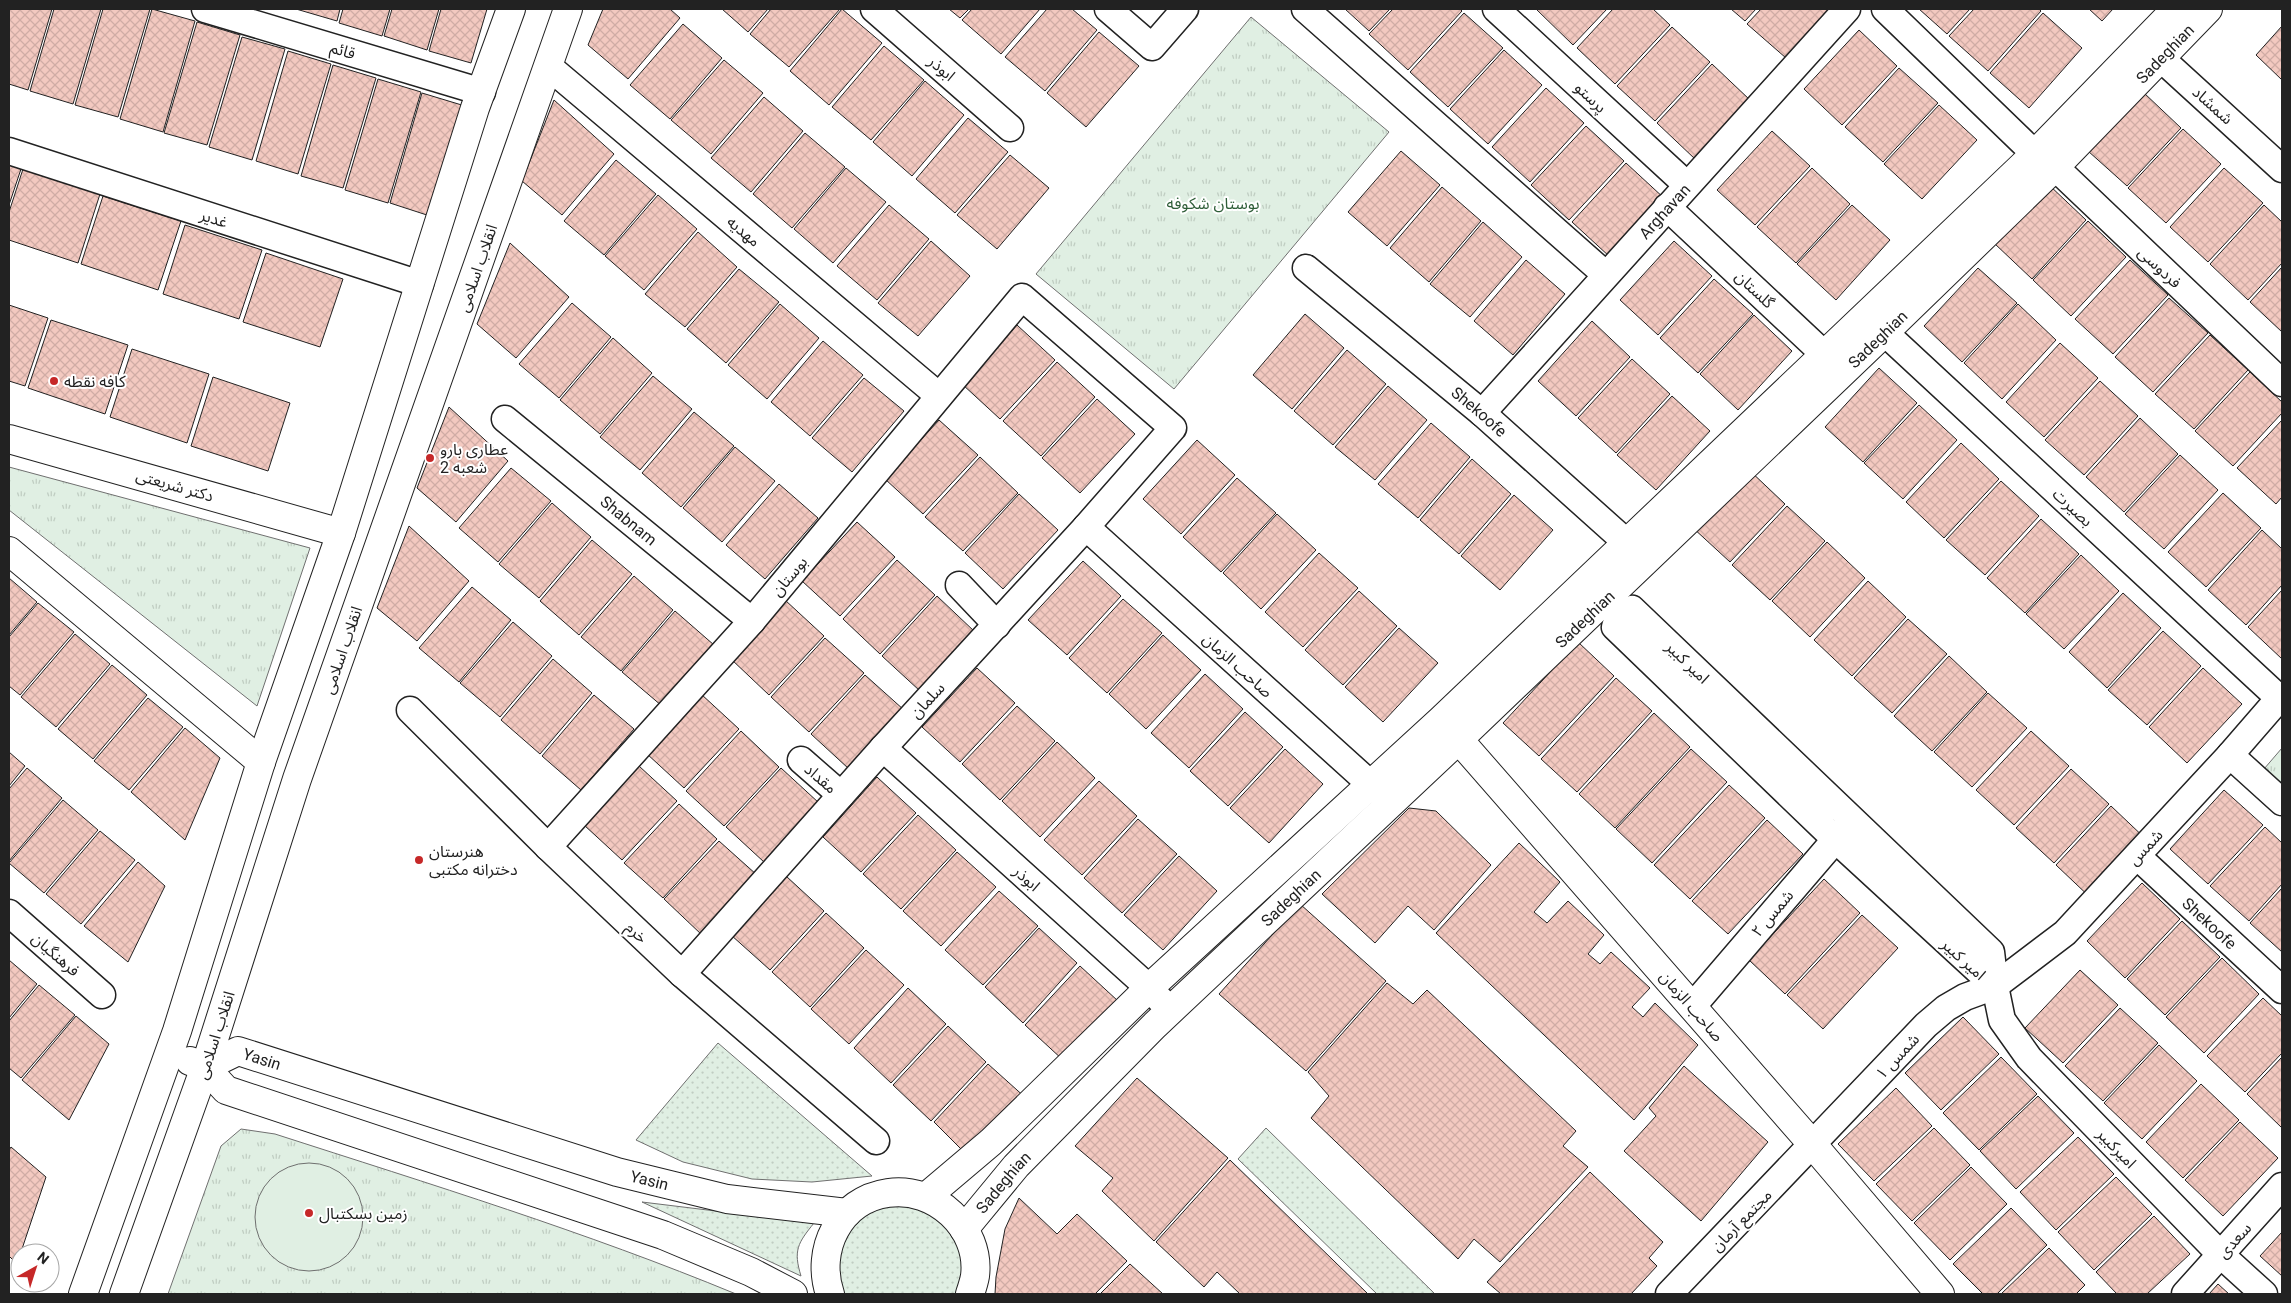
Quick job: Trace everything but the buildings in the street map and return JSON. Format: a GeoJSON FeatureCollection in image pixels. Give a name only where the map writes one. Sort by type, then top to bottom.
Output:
{"type":"FeatureCollection","features":[{"type":"Feature","properties":{"kind":"street","name":"قائم"},"geometry":{"type":"LineString","coordinates":[[205,9],[482,92]]}},
{"type":"Feature","properties":{"kind":"street"},"geometry":{"type":"LineString","coordinates":[[83,1294],[168,1054],[261,762],[341,533],[482,92],[511,9]]}},
{"type":"Feature","properties":{"kind":"street","name":"انقلاب اسلامی"},"geometry":{"type":"LineString","coordinates":[[124,1294],[205,1067],[300,769],[568,9]]}},
{"type":"Feature","properties":{"kind":"street","name":"ابوذر"},"geometry":{"type":"LineString","coordinates":[[874,9],[1010,128]]}},
{"type":"Feature","properties":{"kind":"street"},"geometry":{"type":"LineString","coordinates":[[1108,9],[1152,47],[1184,9]]}},
{"type":"Feature","properties":{"kind":"street"},"geometry":{"type":"LineString","coordinates":[[1305,9],[1606,275]]}},
{"type":"Feature","properties":{"kind":"street","name":"پرستو"},"geometry":{"type":"LineString","coordinates":[[1496,9],[1687,185]]}},
{"type":"Feature","properties":{"kind":"street","name":"Arghavan"},"geometry":{"type":"LineString","coordinates":[[1482,414],[1847,9]]}},
{"type":"Feature","properties":{"kind":"street"},"geometry":{"type":"LineString","coordinates":[[1885,9],[2045,160]]}},
{"type":"Feature","properties":{"kind":"street","name":"Sadeghian"},"geometry":{"type":"LineString","coordinates":[[2152,50],[2176,9]]}},
{"type":"Feature","properties":{"kind":"street","name":"Sadeghian"},"geometry":{"type":"LineString","coordinates":[[964,1229],[1016,1166],[1170,1010],[1391,802],[1450,730],[1626,542],[1834,363],[2045,160],[2152,50],[2208,9]]}},
{"type":"Feature","properties":{"kind":"street","name":"شمشاد"},"geometry":{"type":"LineString","coordinates":[[2152,50],[2282,169]]}},
{"type":"Feature","properties":{"kind":"street","name":"مهدیه"},"geometry":{"type":"LineString","coordinates":[[548,66],[939,396]]}},
{"type":"Feature","properties":{"kind":"street","name":"غدیر"},"geometry":{"type":"LineString","coordinates":[[9,151],[420,284]]}},
{"type":"Feature","properties":{"kind":"street","name":"فردوسی"},"geometry":{"type":"LineString","coordinates":[[2045,160],[2282,383]]}},
{"type":"Feature","properties":{"kind":"street","name":"گلستان"},"geometry":{"type":"LineString","coordinates":[[1667,207],[1834,363]]}},
{"type":"Feature","properties":{"kind":"street","name":"Shekoofe"},"geometry":{"type":"LineString","coordinates":[[1306,268],[1482,414],[1626,542],[1645,562]]}},
{"type":"Feature","properties":{"kind":"street","name":"بوستان"},"geometry":{"type":"LineString","coordinates":[[548,847],[752,621],[1022,297],[1173,428]]}},
{"type":"Feature","properties":{"kind":"street","name":"بصیرت"},"geometry":{"type":"LineString","coordinates":[[1875,324],[2281,696]]}},
{"type":"Feature","properties":{"kind":"street","name":"Sadeghian"},"geometry":{"type":"LineString","coordinates":[[926,1197],[991,1142],[1149,988],[1370,784],[1450,730],[1645,562],[1834,363]]}},
{"type":"Feature","properties":{"kind":"street","name":"Shabnam"},"geometry":{"type":"LineString","coordinates":[[505,419],[752,621]]}},
{"type":"Feature","properties":{"kind":"street","name":"سلمان"},"geometry":{"type":"LineString","coordinates":[[682,974],[883,748],[1086,527],[1173,428]]}},
{"type":"Feature","properties":{"kind":"street","name":"دکتر شریعتی"},"geometry":{"type":"LineString","coordinates":[[9,439],[341,533]]}},
{"type":"Feature","properties":{"kind":"street","name":"صاحب الزمان"},"geometry":{"type":"LineString","coordinates":[[1086,527],[1391,802]]}},
{"type":"Feature","properties":{"kind":"street"},"geometry":{"type":"LineString","coordinates":[[9,551],[261,762]]}},
{"type":"Feature","properties":{"kind":"street"},"geometry":{"type":"LineString","coordinates":[[959,585],[997,624]]}},
{"type":"Feature","properties":{"kind":"street","name":"امیر کبیر"},"geometry":{"type":"LineString","coordinates":[[1632,609],[1991,952],[1995,986],[1835,839],[1615,627],[1619,614],[1632,609]]}},
{"type":"Feature","properties":{"kind":"street","name":"شمس"},"geometry":{"type":"LineString","coordinates":[[1995,986],[2065,933],[2230,755],[2281,696]]}},
{"type":"Feature","properties":{"kind":"street","name":"خرم"},"geometry":{"type":"LineString","coordinates":[[410,710],[548,847],[682,974],[876,1141]]}},
{"type":"Feature","properties":{"kind":"street","name":"صاحب الزمان"},"geometry":{"type":"LineString","coordinates":[[1450,730],[1813,1145],[1940,1294]]}},
{"type":"Feature","properties":{"kind":"street","name":"ابوذر"},"geometry":{"type":"LineString","coordinates":[[883,748],[1149,988],[1170,1010]]}},
{"type":"Feature","properties":{"kind":"street"},"geometry":{"type":"LineString","coordinates":[[2230,755],[2282,802]]}},
{"type":"Feature","properties":{"kind":"street","name":"مقداد"},"geometry":{"type":"LineString","coordinates":[[801,760],[841,795]]}},
{"type":"Feature","properties":{"kind":"street","name":"شمس ۲"},"geometry":{"type":"LineString","coordinates":[[1692,1007],[1852,820]]}},
{"type":"Feature","properties":{"kind":"street","name":"Shekoofe"},"geometry":{"type":"LineString","coordinates":[[2137,856],[2282,990]]}},
{"type":"Feature","properties":{"kind":"street","name":"فرهنگیان"},"geometry":{"type":"LineString","coordinates":[[9,913],[102,995]]}},
{"type":"Feature","properties":{"kind":"street","name":"شمس ۱"},"geometry":{"type":"LineString","coordinates":[[1813,1145],[1926,1025],[1946,1008],[1965,997],[1995,986]]}},
{"type":"Feature","properties":{"kind":"street","name":"امیرکبیر"},"geometry":{"type":"LineString","coordinates":[[1995,986],[2002,1020],[2028,1058],[2221,1254],[2264,1294]]}},
{"type":"Feature","properties":{"kind":"street","name":"Yasin"},"geometry":{"type":"LineString","coordinates":[[205,1067],[238,1051],[617,1172],[727,1199],[847,1213]]}},
{"type":"Feature","properties":{"kind":"street"},"geometry":{"type":"LineString","coordinates":[[168,1054],[205,1067],[226,1090],[663,1235],[751,1272],[793,1294]]}},
{"type":"Feature","properties":{"kind":"street","name":"مجتمع آرمان"},"geometry":{"type":"LineString","coordinates":[[1669,1294],[1813,1145]]}},
{"type":"Feature","properties":{"kind":"street","name":"سعدی"},"geometry":{"type":"LineString","coordinates":[[2186,1294],[2282,1186]]}},
{"type":"Feature","properties":{"kind":"street"},"geometry":{"type":"LineString","coordinates":[[830,1294],[825,1280],[824,1256],[833,1233],[847,1213],[866,1200],[888,1193],[911,1193],[926,1197],[941,1205],[954,1216],[964,1229],[974,1252],[975,1275],[970,1294]]}},
{"type":"Feature","properties":{"kind":"green space","name":"بوستان شکوفه"},"geometry":{"type":"Polygon","coordinates":[[[1251,17],[1389,132],[1174,389],[1036,274],[1251,17]]]}},
{"type":"Feature","properties":{"kind":"green space"},"geometry":{"type":"Polygon","coordinates":[[[9,467],[310,548],[257,706],[9,510],[9,467]]]}},
{"type":"Feature","properties":{"kind":"green space"},"geometry":{"type":"Polygon","coordinates":[[[2282,748],[2282,785],[2264,769],[2282,748]]]}},
{"type":"Feature","properties":{"kind":"green space"},"geometry":{"type":"Polygon","coordinates":[[[718,1043],[872,1176],[812,1182],[752,1179],[683,1162],[636,1140],[718,1043]]]}},
{"type":"Feature","properties":{"kind":"green space"},"geometry":{"type":"Polygon","coordinates":[[[1266,1128],[1435,1294],[1377,1294],[1238,1159],[1266,1128]]]}},
{"type":"Feature","properties":{"kind":"green space"},"geometry":{"type":"Polygon","coordinates":[[[241,1129],[275,1134],[449,1190],[565,1229],[736,1294],[168,1294],[221,1146],[241,1129]]]}},
{"type":"Feature","properties":{"kind":"green space","name":"زمین بسکتبال"},"geometry":{"type":"Polygon","coordinates":[[[309,1163],[330,1167],[347,1179],[359,1196],[363,1217],[359,1238],[347,1255],[330,1267],[309,1271],[288,1267],[271,1255],[259,1238],[255,1217],[259,1196],[271,1179],[288,1167],[309,1163]]]}},
{"type":"Feature","properties":{"kind":"green space"},"geometry":{"type":"Polygon","coordinates":[[[901,1201],[942,1217],[965,1254],[960,1294],[841,1294],[836,1250],[860,1215],[901,1201]]]}},
{"type":"Feature","properties":{"kind":"green space"},"geometry":{"type":"Polygon","coordinates":[[[642,1202],[814,1223],[798,1247],[797,1260],[801,1276],[642,1202]]]}},
{"type":"Feature","properties":{"kind":"place","name":"کافه نقطه"},"geometry":{"type":"Point","coordinates":[54,381]}},
{"type":"Feature","properties":{"kind":"place","name":"عطاری بارو شعبه 2"},"geometry":{"type":"Point","coordinates":[430,458]}},
{"type":"Feature","properties":{"kind":"place","name":"هنرستان دخترانه مکتبی"},"geometry":{"type":"Point","coordinates":[419,860]}},
{"type":"Feature","properties":{"kind":"place","name":"زمین بسکتبال"},"geometry":{"type":"Point","coordinates":[309,1213]}}]}
